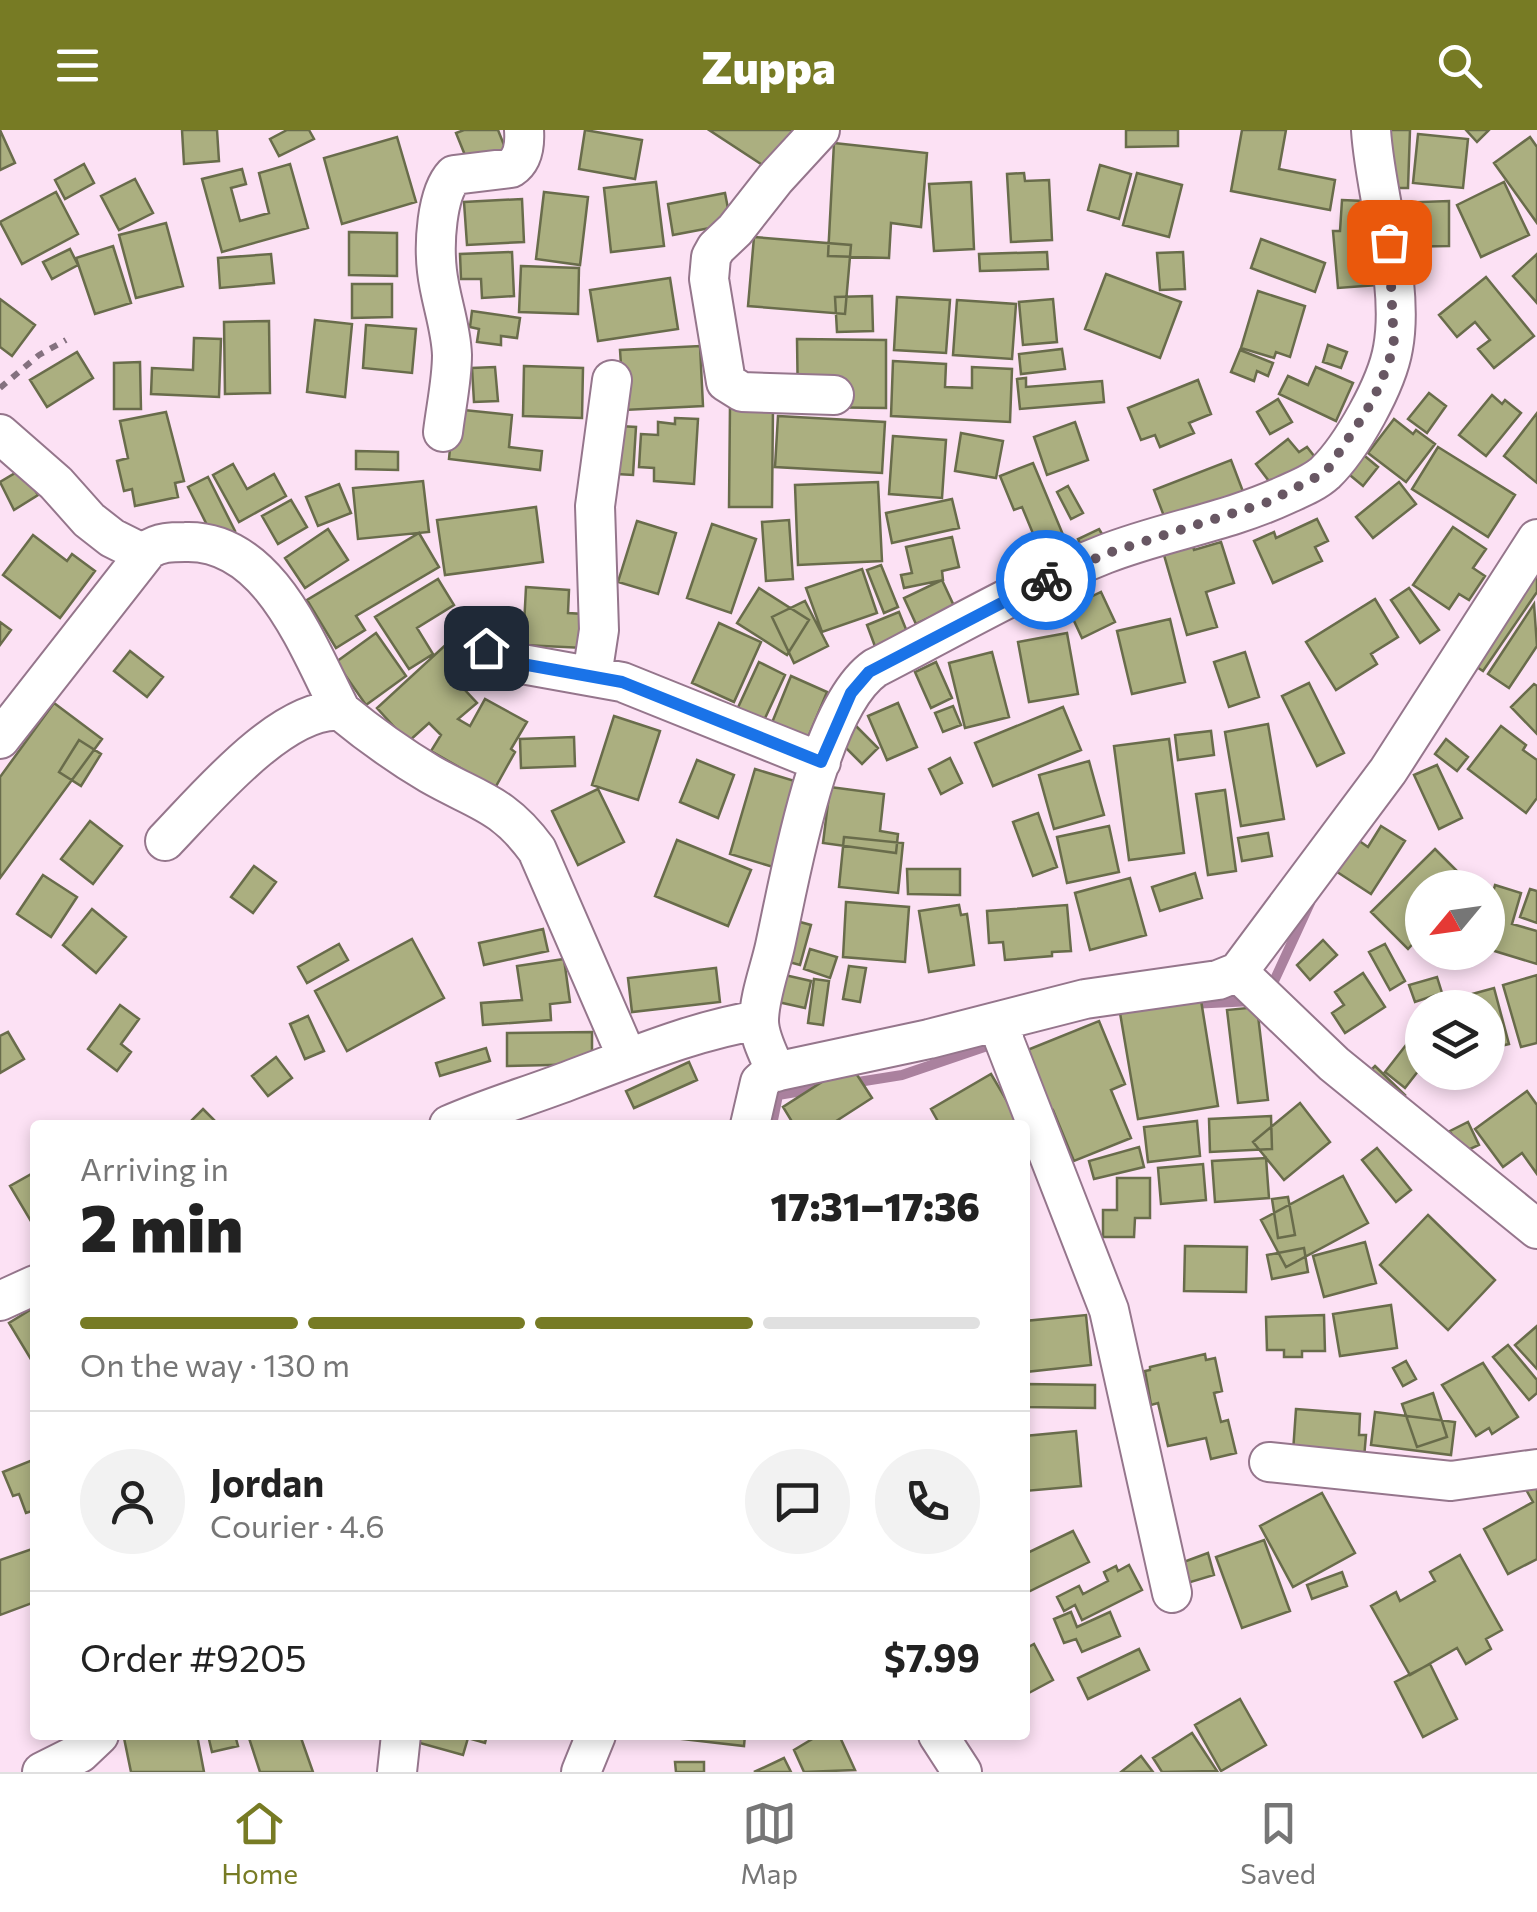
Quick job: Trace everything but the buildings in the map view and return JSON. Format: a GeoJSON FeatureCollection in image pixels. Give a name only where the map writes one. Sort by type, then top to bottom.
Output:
{"type":"FeatureCollection","features":[{"type":"Feature","properties":{"kind":"street"},"geometry":{"type":"LineString","coordinates":[[443,432],[452,356],[436,270],[440,202],[454,174],[518,164],[524,130]]}},
{"type":"Feature","properties":{"kind":"street"},"geometry":{"type":"LineString","coordinates":[[820,130],[716,248],[709,280],[726,382],[742,392],[834,395]]}},
{"type":"Feature","properties":{"kind":"street"},"geometry":{"type":"LineString","coordinates":[[776,1072],[759,1020],[799,839],[821,762],[851,693],[875,668],[1090,561],[1268,502],[1326,472],[1352,438],[1394,347],[1389,242],[1374,168],[1371,130]]}},
{"type":"Feature","properties":{"kind":"street"},"geometry":{"type":"LineString","coordinates":[[592,676],[599,630],[595,506],[612,380]]}},
{"type":"Feature","properties":{"kind":"street"},"geometry":{"type":"LineString","coordinates":[[0,434],[56,483],[89,520],[112,538],[144,554]]}},
{"type":"Feature","properties":{"kind":"street"},"geometry":{"type":"LineString","coordinates":[[751,1120],[760,1082],[776,1072],[1085,999],[1218,980],[1238,972],[1388,772],[1537,539]]}},
{"type":"Feature","properties":{"kind":"street"},"geometry":{"type":"LineString","coordinates":[[0,739],[144,554],[156,544],[210,543],[233,553],[276,587],[341,711],[374,738],[500,810],[521,828],[537,850],[627,1058]]}},
{"type":"Feature","properties":{"kind":"street"},"geometry":{"type":"LineString","coordinates":[[486,648],[522,664],[622,682],[821,762]]}},
{"type":"Feature","properties":{"kind":"street"},"geometry":{"type":"LineString","coordinates":[[165,841],[250,753],[320,712],[341,711]]}},
{"type":"Feature","properties":{"kind":"street"},"geometry":{"type":"LineString","coordinates":[[1238,972],[1334,1064],[1537,1228]]}},
{"type":"Feature","properties":{"kind":"street"},"geometry":{"type":"LineString","coordinates":[[459,1120],[705,1030],[759,1020]]}},
{"type":"Feature","properties":{"kind":"street"},"geometry":{"type":"LineString","coordinates":[[1004,1020],[1004,1040],[1109,1310],[1172,1593]]}},
{"type":"Feature","properties":{"kind":"street"},"geometry":{"type":"LineString","coordinates":[[0,1301],[30,1286]]}},
{"type":"Feature","properties":{"kind":"street"},"geometry":{"type":"LineString","coordinates":[[1269,1462],[1451,1481],[1537,1469]]}},
{"type":"Feature","properties":{"kind":"street"},"geometry":{"type":"LineString","coordinates":[[42,1772],[80,1753],[94,1740]]}},
{"type":"Feature","properties":{"kind":"street"},"geometry":{"type":"LineString","coordinates":[[397,1772],[400,1740]]}},
{"type":"Feature","properties":{"kind":"street"},"geometry":{"type":"LineString","coordinates":[[582,1772],[594,1740]]}},
{"type":"Feature","properties":{"kind":"street"},"geometry":{"type":"LineString","coordinates":[[941,1740],[962,1772]]}},
{"type":"Feature","properties":{"kind":"path"},"geometry":{"type":"LineString","coordinates":[[0,388],[39,354],[66,340]]}},
{"type":"Feature","properties":{"kind":"waterway"},"geometry":{"type":"LineString","coordinates":[[1269,992],[1310,903]]}},
{"type":"Feature","properties":{"kind":"waterway"},"geometry":{"type":"LineString","coordinates":[[1190,1004],[1253,1001]]}},
{"type":"Feature","properties":{"kind":"waterway"},"geometry":{"type":"LineString","coordinates":[[852,1083],[902,1075],[999,1042]]}},
{"type":"Feature","properties":{"kind":"waterway"},"geometry":{"type":"LineString","coordinates":[[773,1120],[778,1095],[820,1088]]}},
{"type":"Feature","properties":{"kind":"way so far"},"geometry":{"type":"LineString","coordinates":[[1046,580],[1108,553],[1268,502],[1326,472],[1352,438],[1380,385],[1394,347],[1389,242]]}},
{"type":"Feature","properties":{"kind":"route"},"geometry":{"type":"LineString","coordinates":[[486,648],[522,664],[622,682],[821,762],[851,693],[869,672],[1046,580]]}}]}
